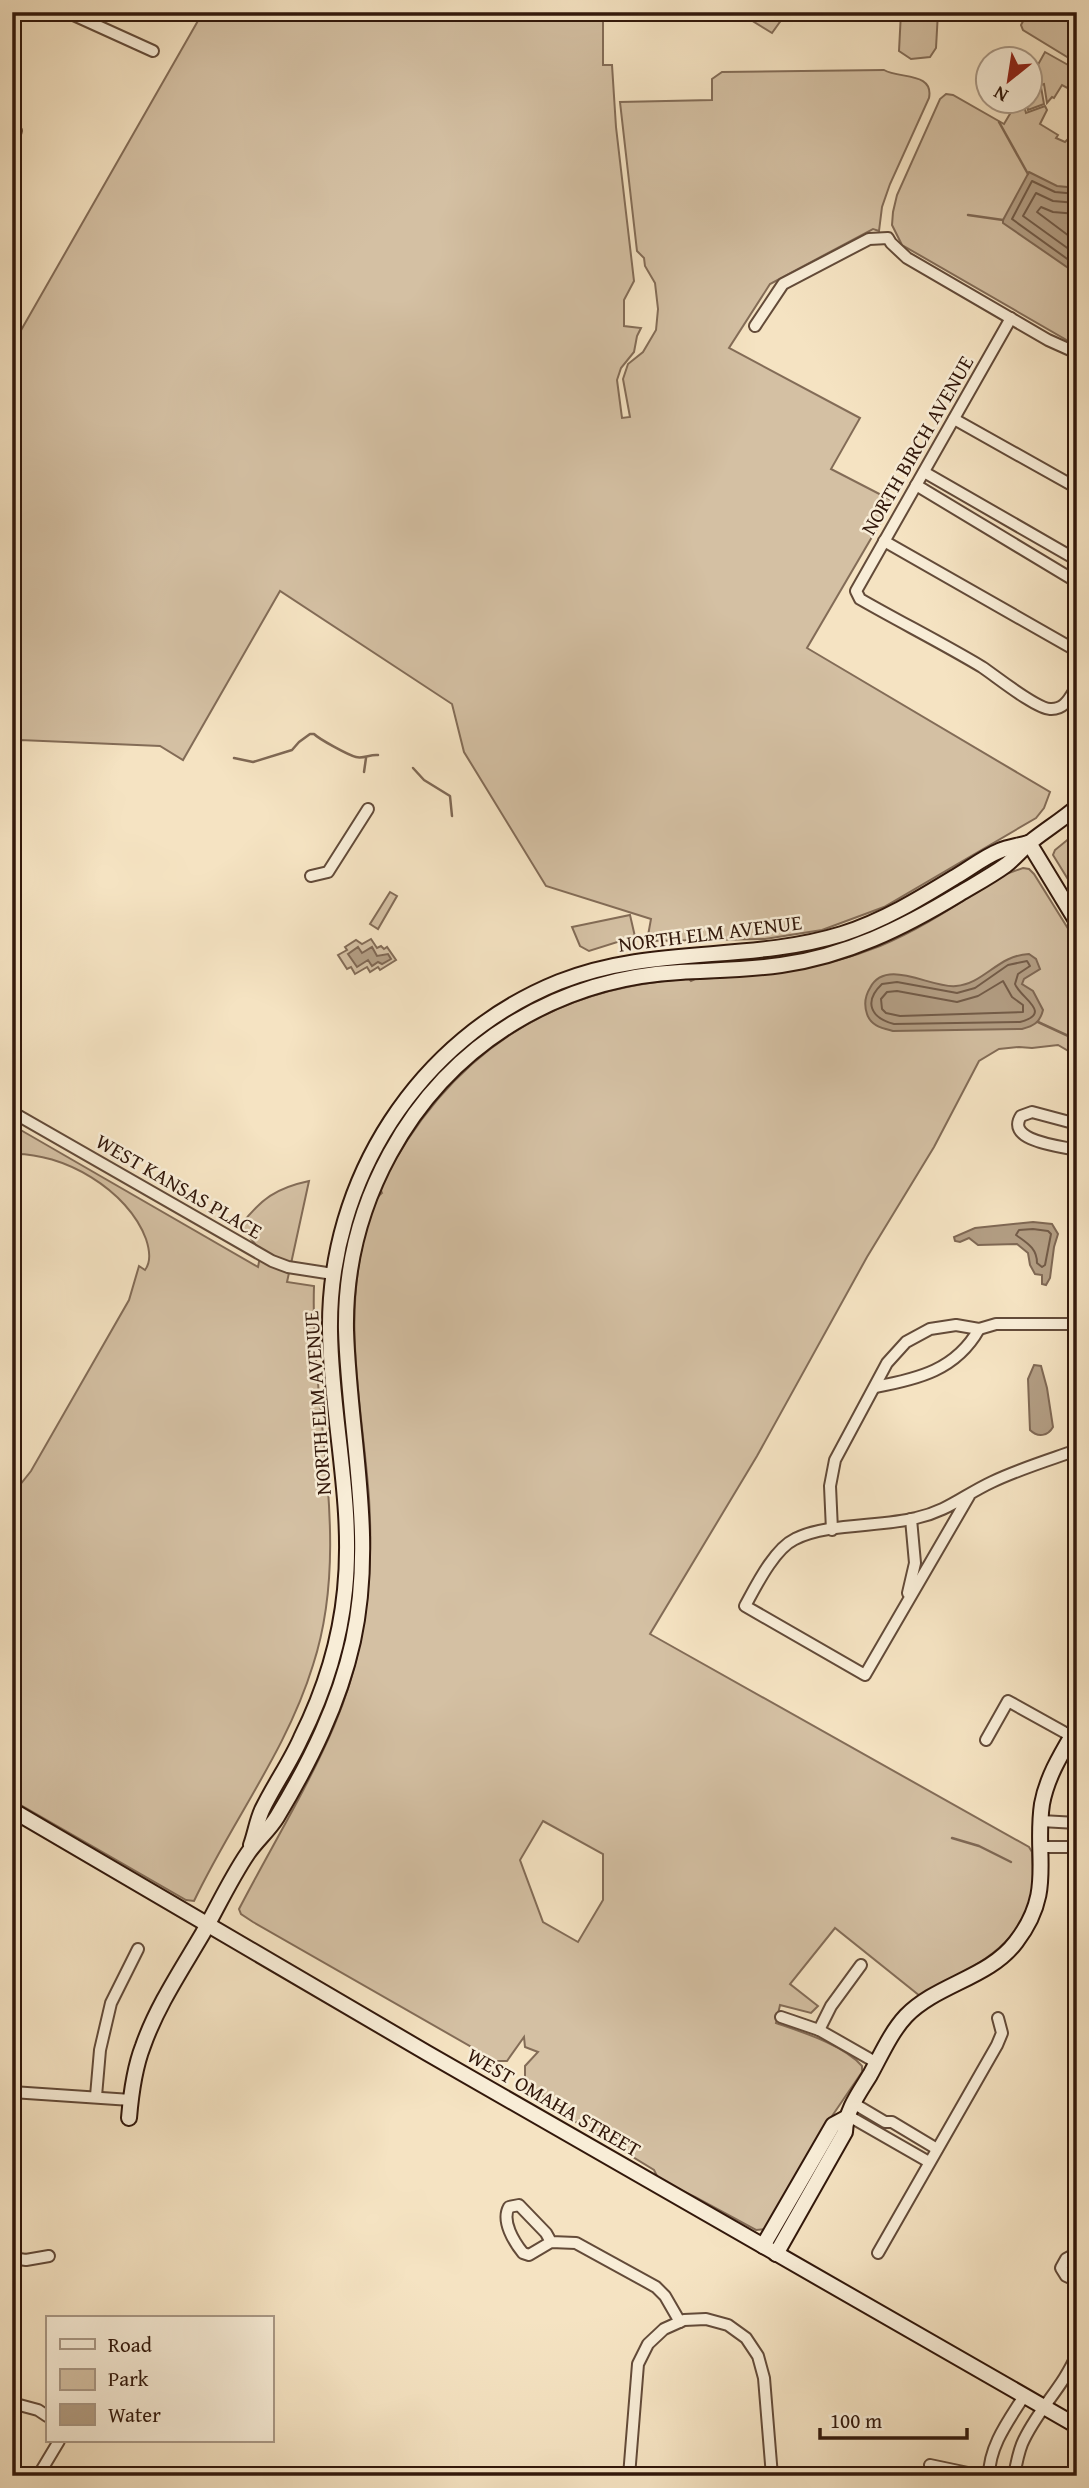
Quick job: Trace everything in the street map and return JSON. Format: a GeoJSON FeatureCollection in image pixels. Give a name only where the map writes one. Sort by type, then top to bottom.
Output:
{"type":"FeatureCollection","features":[{"type":"Feature","properties":{"kind":"main road"},"geometry":{"type":"LineString","coordinates":[[1077,807],[1029,843],[1077,922]]}},
{"type":"Feature","properties":{"kind":"main road","name":"NORTH ELM AVENUE"},"geometry":{"type":"LineString","coordinates":[[249,1852],[262,1811],[303,1736],[334,1652],[345,1592],[348,1531],[330,1343],[333,1274],[345,1217],[363,1170],[386,1126],[424,1077],[456,1045],[501,1012],[537,992],[575,976],[636,960],[760,952],[827,938],[901,909],[997,852],[1029,843]]}},
{"type":"Feature","properties":{"kind":"main road","name":"NORTH ELM AVENUE"},"geometry":{"type":"LineString","coordinates":[[249,1852],[274,1823],[324,1728],[345,1672],[362,1584],[363,1526],[347,1342],[349,1276],[357,1236],[376,1180],[404,1130],[436,1088],[495,1035],[531,1013],[580,992],[643,976],[783,965],[841,952],[898,929],[924,915],[1007,865],[1029,843]]}},
{"type":"Feature","properties":{"kind":"main road"},"geometry":{"type":"LineString","coordinates":[[575,976],[580,992]]}},
{"type":"Feature","properties":{"kind":"main road"},"geometry":{"type":"LineString","coordinates":[[424,1077],[436,1088]]}},
{"type":"Feature","properties":{"kind":"main road"},"geometry":{"type":"LineString","coordinates":[[1077,1180],[1077,1413]]}},
{"type":"Feature","properties":{"kind":"main road"},"geometry":{"type":"LineString","coordinates":[[333,1274],[349,1276]]}},
{"type":"Feature","properties":{"kind":"main road"},"geometry":{"type":"LineString","coordinates":[[763,2246],[832,2125],[848,2112],[907,2016],[1001,1957],[1015,1944],[1038,1899],[1042,1876],[1041,1821],[1048,1782],[1074,1731]]}},
{"type":"Feature","properties":{"kind":"main road","name":"WEST OMAHA STREET"},"geometry":{"type":"LineString","coordinates":[[12,1810],[1077,2426]]}},
{"type":"Feature","properties":{"kind":"main road"},"geometry":{"type":"LineString","coordinates":[[129,2118],[136,2069],[149,2029],[249,1852]]}},
{"type":"Feature","properties":{"kind":"main road"},"geometry":{"type":"LineString","coordinates":[[776,2254],[845,2132],[848,2112]]}},
{"type":"Feature","properties":{"kind":"street"},"geometry":{"type":"LineString","coordinates":[[67,12],[153,51]]}},
{"type":"Feature","properties":{"kind":"street"},"geometry":{"type":"LineString","coordinates":[[755,326],[783,284],[869,239],[887,237],[908,258],[1077,353]]}},
{"type":"Feature","properties":{"kind":"street","name":"NORTH BIRCH AVENUE"},"geometry":{"type":"LineString","coordinates":[[1011,318],[856,591],[860,599],[980,667],[1036,704],[1049,709],[1061,707],[1068,702],[1077,686]]}},
{"type":"Feature","properties":{"kind":"street"},"geometry":{"type":"LineString","coordinates":[[954,419],[1077,488]]}},
{"type":"Feature","properties":{"kind":"street"},"geometry":{"type":"LineString","coordinates":[[924,472],[1077,560]]}},
{"type":"Feature","properties":{"kind":"street"},"geometry":{"type":"LineString","coordinates":[[916,485],[1077,582]]}},
{"type":"Feature","properties":{"kind":"street"},"geometry":{"type":"LineString","coordinates":[[884,541],[1077,651]]}},
{"type":"Feature","properties":{"kind":"street"},"geometry":{"type":"LineString","coordinates":[[311,876],[328,872],[368,809]]}},
{"type":"Feature","properties":{"kind":"street","name":"WEST KANSAS PLACE"},"geometry":{"type":"LineString","coordinates":[[12,1112],[272,1261],[288,1267],[333,1274]]}},
{"type":"Feature","properties":{"kind":"street"},"geometry":{"type":"LineString","coordinates":[[1077,1124],[1032,1112],[1024,1114],[1017,1124],[1018,1130],[1025,1136],[1077,1150]]}},
{"type":"Feature","properties":{"kind":"street"},"geometry":{"type":"LineString","coordinates":[[832,1530],[830,1486],[835,1461],[887,1363],[906,1342],[930,1329],[956,1325],[979,1329],[996,1324],[1076,1324]]}},
{"type":"Feature","properties":{"kind":"street"},"geometry":{"type":"LineString","coordinates":[[875,1387],[916,1380],[953,1360],[970,1345],[979,1329]]}},
{"type":"Feature","properties":{"kind":"street"},"geometry":{"type":"LineString","coordinates":[[968,1496],[865,1675],[745,1606],[774,1558],[786,1544],[807,1534],[911,1519],[953,1506],[968,1496],[991,1482],[1077,1450]]}},
{"type":"Feature","properties":{"kind":"street"},"geometry":{"type":"LineString","coordinates":[[905,1606],[915,1563],[911,1519]]}},
{"type":"Feature","properties":{"kind":"street"},"geometry":{"type":"LineString","coordinates":[[986,1740],[1008,1701],[1074,1731]]}},
{"type":"Feature","properties":{"kind":"street"},"geometry":{"type":"LineString","coordinates":[[1041,1821],[1077,1823]]}},
{"type":"Feature","properties":{"kind":"street"},"geometry":{"type":"LineString","coordinates":[[1040,1847],[1077,1847]]}},
{"type":"Feature","properties":{"kind":"street"},"geometry":{"type":"LineString","coordinates":[[96,2096],[100,2050],[111,2003],[138,1948]]}},
{"type":"Feature","properties":{"kind":"street"},"geometry":{"type":"LineString","coordinates":[[819,2030],[831,2006],[861,1965]]}},
{"type":"Feature","properties":{"kind":"street"},"geometry":{"type":"LineString","coordinates":[[781,2017],[819,2030],[877,2063]]}},
{"type":"Feature","properties":{"kind":"street"},"geometry":{"type":"LineString","coordinates":[[878,2253],[997,2045],[1002,2033],[998,2018]]}},
{"type":"Feature","properties":{"kind":"street"},"geometry":{"type":"LineString","coordinates":[[12,2092],[131,2100]]}},
{"type":"Feature","properties":{"kind":"street"},"geometry":{"type":"LineString","coordinates":[[848,2112],[892,2122],[937,2149]]}},
{"type":"Feature","properties":{"kind":"street"},"geometry":{"type":"LineString","coordinates":[[848,2112],[929,2162]]}},
{"type":"Feature","properties":{"kind":"street"},"geometry":{"type":"LineString","coordinates":[[551,2242],[546,2233],[519,2205],[509,2207],[506,2211],[506,2222],[523,2253],[529,2255],[551,2242],[576,2243],[656,2287],[682,2321]]}},
{"type":"Feature","properties":{"kind":"street"},"geometry":{"type":"LineString","coordinates":[[1077,2253],[1066,2259],[1061,2268],[1066,2276],[1077,2280]]}},
{"type":"Feature","properties":{"kind":"street"},"geometry":{"type":"LineString","coordinates":[[12,2258],[26,2260],[49,2256]]}},
{"type":"Feature","properties":{"kind":"street"},"geometry":{"type":"LineString","coordinates":[[629,2476],[638,2364],[648,2344],[664,2329],[682,2321],[706,2319],[728,2325],[746,2338],[758,2356],[764,2378],[772,2476]]}},
{"type":"Feature","properties":{"kind":"street"},"geometry":{"type":"LineString","coordinates":[[930,2465],[959,2472],[1014,2475],[1021,2448],[1059,2389],[1077,2354]]}},
{"type":"Feature","properties":{"kind":"street"},"geometry":{"type":"LineString","coordinates":[[989,2475],[998,2439],[1024,2396]]}},
{"type":"Feature","properties":{"kind":"street"},"geometry":{"type":"LineString","coordinates":[[12,2403],[38,2410],[46,2415]]}},
{"type":"Feature","properties":{"kind":"street"},"geometry":{"type":"LineString","coordinates":[[998,2439],[1021,2448]]}},
{"type":"Feature","properties":{"kind":"street"},"geometry":{"type":"LineString","coordinates":[[38,2476],[58,2442]]}},
{"type":"Feature","properties":{"kind":"green space"},"geometry":{"type":"Polygon","coordinates":[[[203,12],[603,12],[603,65],[612,65],[616,127],[634,281],[624,300],[624,326],[641,328],[634,352],[621,368],[617,380],[622,418],[630,417],[623,379],[628,364],[643,352],[656,330],[658,309],[655,283],[645,266],[644,258],[637,251],[620,102],[712,100],[712,79],[722,72],[884,70],[921,80],[926,84],[929,98],[890,184],[882,207],[879,231],[873,229],[770,284],[729,348],[860,418],[831,469],[893,501],[807,648],[1050,792],[1044,808],[1036,818],[884,907],[822,930],[765,939],[647,941],[651,919],[546,886],[464,752],[452,704],[280,591],[183,760],[160,746],[20,740],[12,747],[12,346],[203,12]]]}},
{"type":"Feature","properties":{"kind":"green space"},"geometry":{"type":"Polygon","coordinates":[[[738,12],[763,12],[768,15],[770,12],[787,12],[772,33],[738,12]]]}},
{"type":"Feature","properties":{"kind":"green space"},"geometry":{"type":"Polygon","coordinates":[[[901,12],[938,12],[936,48],[930,57],[911,59],[899,51],[901,12]]]}},
{"type":"Feature","properties":{"kind":"green space"},"geometry":{"type":"Polygon","coordinates":[[[1028,12],[1077,12],[1077,63],[1023,30],[1021,25],[1028,12]]]}},
{"type":"Feature","properties":{"kind":"green space"},"geometry":{"type":"Polygon","coordinates":[[[1044,54],[1077,70],[1077,93],[1062,85],[1054,98],[1047,103],[1044,54]]]}},
{"type":"Feature","properties":{"kind":"green space"},"geometry":{"type":"Polygon","coordinates":[[[946,94],[953,95],[974,107],[974,116],[990,116],[1004,124],[1009,116],[1044,116],[1040,124],[1058,135],[1056,138],[1077,146],[1077,346],[902,245],[892,225],[897,195],[940,99],[946,94]]]}},
{"type":"Feature","properties":{"kind":"green space"},"geometry":{"type":"Polygon","coordinates":[[[1077,832],[1077,859],[1072,867],[1077,870],[1077,894],[1053,855],[1055,850],[1077,832]]]}},
{"type":"Feature","properties":{"kind":"green space"},"geometry":{"type":"Polygon","coordinates":[[[1023,868],[1029,869],[1077,943],[1077,1056],[1058,1045],[999,1049],[979,1061],[934,1147],[867,1257],[757,1456],[650,1634],[1029,1847],[1032,1852],[1032,1891],[1017,1928],[990,1956],[920,1996],[835,1928],[790,1984],[818,2006],[811,2013],[780,2005],[776,2023],[822,2040],[845,2052],[862,2066],[862,2072],[828,2122],[766,2229],[756,2230],[659,2180],[654,2170],[561,2113],[562,2108],[528,2087],[525,2066],[538,2052],[525,2047],[524,2037],[507,2061],[496,2061],[253,1922],[241,1914],[239,1909],[334,1726],[345,1699],[360,1643],[368,1585],[370,1527],[354,1324],[360,1255],[369,1220],[377,1198],[382,1193],[380,1188],[406,1143],[435,1102],[468,1068],[504,1038],[544,1015],[589,997],[637,985],[742,976],[835,961],[880,946],[912,931],[1006,874],[1023,868]],[[543,1821],[520,1860],[543,1922],[578,1942],[603,1900],[603,1854],[543,1821]]]}},
{"type":"Feature","properties":{"kind":"green space"},"geometry":{"type":"Polygon","coordinates":[[[390,892],[397,896],[378,929],[370,924],[390,892]]]}},
{"type":"Feature","properties":{"kind":"green space"},"geometry":{"type":"Polygon","coordinates":[[[630,915],[636,941],[631,942],[630,938],[589,951],[580,946],[572,927],[630,915]]]}},
{"type":"Feature","properties":{"kind":"green space"},"geometry":{"type":"Polygon","coordinates":[[[371,939],[377,948],[387,947],[396,960],[380,970],[378,967],[370,972],[367,967],[355,974],[351,967],[347,969],[338,955],[356,940],[362,944],[371,939]]]}},
{"type":"Feature","properties":{"kind":"green space"},"geometry":{"type":"Polygon","coordinates":[[[12,1125],[258,1267],[261,1252],[241,1225],[255,1208],[270,1196],[287,1187],[309,1181],[287,1282],[314,1286],[314,1333],[330,1524],[324,1619],[313,1665],[289,1726],[194,1901],[186,1900],[12,1800],[12,1495],[31,1471],[129,1300],[139,1266],[145,1270],[149,1263],[149,1254],[146,1239],[137,1221],[109,1190],[72,1167],[32,1155],[12,1154],[12,1125]]]}},
{"type":"Feature","properties":{"kind":"water"},"geometry":{"type":"Polygon","coordinates":[[[1029,172],[1057,186],[1077,188],[1077,274],[1003,223],[1029,172]]]}},
{"type":"Feature","properties":{"kind":"water"},"geometry":{"type":"Polygon","coordinates":[[[358,947],[362,953],[372,947],[377,956],[388,954],[391,959],[372,966],[368,960],[357,967],[348,954],[358,947]]]}},
{"type":"Feature","properties":{"kind":"water"},"geometry":{"type":"Polygon","coordinates":[[[1029,954],[1036,959],[1040,969],[1024,979],[1022,984],[1033,991],[1043,1010],[1038,1021],[1030,1027],[893,1031],[874,1024],[867,1014],[868,991],[877,979],[887,975],[910,976],[946,986],[956,986],[975,980],[1008,959],[1029,954]]]}},
{"type":"Feature","properties":{"kind":"water"},"geometry":{"type":"Polygon","coordinates":[[[1033,1222],[1052,1224],[1058,1234],[1050,1278],[1046,1285],[1042,1284],[1042,1275],[1035,1274],[1028,1253],[1017,1244],[978,1245],[969,1238],[960,1242],[955,1241],[954,1237],[975,1228],[1033,1222]]]}},
{"type":"Feature","properties":{"kind":"water"},"geometry":{"type":"Polygon","coordinates":[[[1034,1365],[1041,1366],[1053,1427],[1043,1435],[1030,1430],[1028,1379],[1034,1365]]]}},
{"type":"Feature","properties":{"kind":"waterway"},"geometry":{"type":"LineString","coordinates":[[999,122],[1028,174]]}},
{"type":"Feature","properties":{"kind":"waterway"},"geometry":{"type":"LineString","coordinates":[[968,215],[1003,220]]}},
{"type":"Feature","properties":{"kind":"waterway"},"geometry":{"type":"LineString","coordinates":[[234,758],[253,762],[292,750],[310,734],[356,757],[378,755]]}},
{"type":"Feature","properties":{"kind":"waterway"},"geometry":{"type":"LineString","coordinates":[[364,772],[366,758]]}},
{"type":"Feature","properties":{"kind":"waterway"},"geometry":{"type":"LineString","coordinates":[[413,768],[424,780],[450,796],[452,816]]}},
{"type":"Feature","properties":{"kind":"waterway"},"geometry":{"type":"LineString","coordinates":[[1038,1022],[1077,1040]]}},
{"type":"Feature","properties":{"kind":"waterway"},"geometry":{"type":"LineString","coordinates":[[952,1838],[979,1846],[1011,1862]]}}]}
